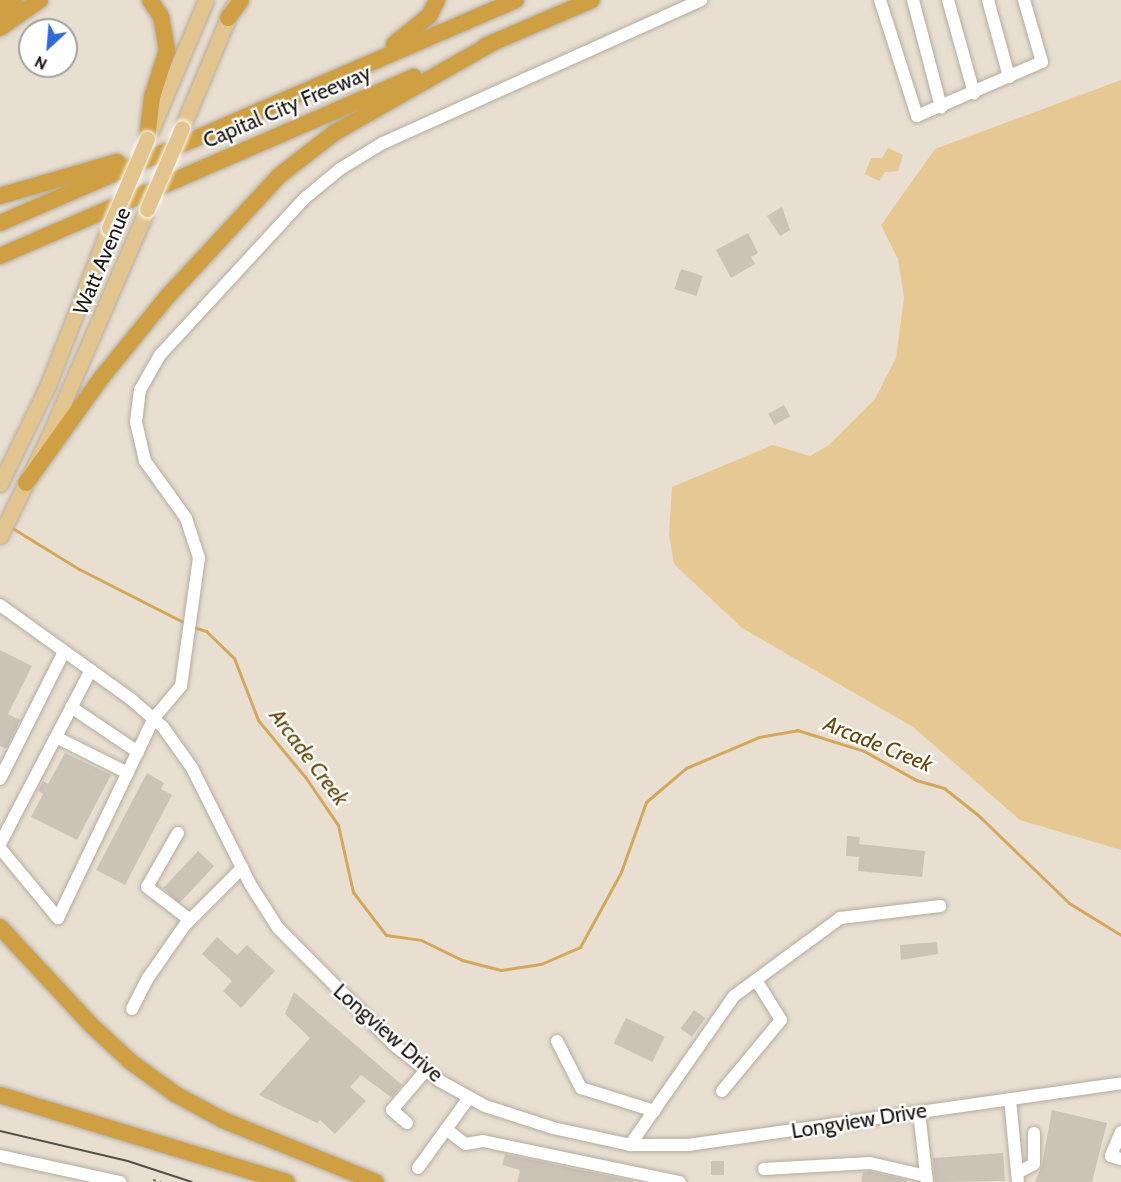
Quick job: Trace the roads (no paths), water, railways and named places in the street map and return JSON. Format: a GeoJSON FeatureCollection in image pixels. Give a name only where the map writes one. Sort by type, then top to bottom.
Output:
{"type":"FeatureCollection","features":[{"type":"Feature","properties":{"kind":"highway"},"geometry":{"type":"LineString","coordinates":[[0,10],[14,0]]}},
{"type":"Feature","properties":{"kind":"highway"},"geometry":{"type":"LineString","coordinates":[[0,28],[40,0]]}},
{"type":"Feature","properties":{"kind":"highway"},"geometry":{"type":"LineString","coordinates":[[147,139],[152,98],[166,51],[161,17],[150,0]]}},
{"type":"Feature","properties":{"kind":"highway"},"geometry":{"type":"LineString","coordinates":[[228,18],[241,0]]}},
{"type":"Feature","properties":{"kind":"highway"},"geometry":{"type":"LineString","coordinates":[[363,65],[416,29],[437,0]]}},
{"type":"Feature","properties":{"kind":"highway","name":"Capital City Freeway"},"geometry":{"type":"LineString","coordinates":[[0,223],[187,134],[363,65],[516,0]]}},
{"type":"Feature","properties":{"kind":"highway","name":"Capital City Freeway"},"geometry":{"type":"LineString","coordinates":[[0,256],[592,0]]}},
{"type":"Feature","properties":{"kind":"highway"},"geometry":{"type":"LineString","coordinates":[[23,488],[138,332],[279,176],[334,133],[494,42]]}},
{"type":"Feature","properties":{"kind":"highway"},"geometry":{"type":"LineString","coordinates":[[0,196],[187,134]]}},
{"type":"Feature","properties":{"kind":"highway"},"geometry":{"type":"LineString","coordinates":[[0,927],[91,1025],[131,1062],[175,1094],[223,1120],[376,1182]]}},
{"type":"Feature","properties":{"kind":"highway"},"geometry":{"type":"LineString","coordinates":[[1,1095],[287,1182]]}},
{"type":"Feature","properties":{"kind":"main road","name":"Watt Avenue"},"geometry":{"type":"LineString","coordinates":[[2,481],[48,385],[108,228],[207,0]]}},
{"type":"Feature","properties":{"kind":"main road","name":"Watt Avenue"},"geometry":{"type":"LineString","coordinates":[[0,536],[147,209],[187,134],[236,0]]}},
{"type":"Feature","properties":{"kind":"street"},"geometry":{"type":"LineString","coordinates":[[91,670],[0,846],[58,918],[154,718],[181,686],[187,656],[200,558],[191,527],[150,470],[138,438],[140,390],[160,355],[305,198],[340,169],[383,143],[701,0]]}},
{"type":"Feature","properties":{"kind":"street"},"geometry":{"type":"LineString","coordinates":[[880,0],[916,116],[1042,62],[1024,0]]}},
{"type":"Feature","properties":{"kind":"street"},"geometry":{"type":"LineString","coordinates":[[913,0],[941,106]]}},
{"type":"Feature","properties":{"kind":"street"},"geometry":{"type":"LineString","coordinates":[[948,0],[974,93]]}},
{"type":"Feature","properties":{"kind":"street"},"geometry":{"type":"LineString","coordinates":[[988,0],[1009,77]]}},
{"type":"Feature","properties":{"kind":"street","name":"Longview Drive"},"geometry":{"type":"LineString","coordinates":[[2,611],[91,670],[154,718],[192,768],[264,909],[294,946],[426,1070],[468,1099],[511,1116],[630,1145],[713,1143],[1121,1083]]}},
{"type":"Feature","properties":{"kind":"street"},"geometry":{"type":"LineString","coordinates":[[0,779],[64,652]]}},
{"type":"Feature","properties":{"kind":"street"},"geometry":{"type":"LineString","coordinates":[[71,707],[138,752]]}},
{"type":"Feature","properties":{"kind":"street"},"geometry":{"type":"LineString","coordinates":[[56,737],[128,773]]}},
{"type":"Feature","properties":{"kind":"street"},"geometry":{"type":"LineString","coordinates":[[178,833],[147,887],[190,920]]}},
{"type":"Feature","properties":{"kind":"street"},"geometry":{"type":"LineString","coordinates":[[132,1009],[148,978],[190,920],[242,868]]}},
{"type":"Feature","properties":{"kind":"street"},"geometry":{"type":"LineString","coordinates":[[630,1145],[734,996],[840,918],[940,906]]}},
{"type":"Feature","properties":{"kind":"street"},"geometry":{"type":"LineString","coordinates":[[722,1091],[781,1020],[756,980]]}},
{"type":"Feature","properties":{"kind":"street"},"geometry":{"type":"LineString","coordinates":[[557,1041],[581,1088],[655,1111]]}},
{"type":"Feature","properties":{"kind":"street"},"geometry":{"type":"LineString","coordinates":[[407,1123],[392,1110],[426,1070]]}},
{"type":"Feature","properties":{"kind":"street"},"geometry":{"type":"LineString","coordinates":[[418,1168],[468,1099]]}},
{"type":"Feature","properties":{"kind":"street"},"geometry":{"type":"LineString","coordinates":[[1010,1099],[1017,1177]]}},
{"type":"Feature","properties":{"kind":"street"},"geometry":{"type":"LineString","coordinates":[[764,1169],[870,1163],[926,1179],[919,1112]]}},
{"type":"Feature","properties":{"kind":"street"},"geometry":{"type":"LineString","coordinates":[[446,1129],[465,1144],[483,1141],[656,1180],[680,1182]]}},
{"type":"Feature","properties":{"kind":"street"},"geometry":{"type":"LineString","coordinates":[[1121,1132],[1110,1156],[1121,1158]]}},
{"type":"Feature","properties":{"kind":"street"},"geometry":{"type":"LineString","coordinates":[[1017,1177],[1034,1164],[1034,1133]]}},
{"type":"Feature","properties":{"kind":"street"},"geometry":{"type":"LineString","coordinates":[[0,1156],[120,1182]]}},
{"type":"Feature","properties":{"kind":"waterway","name":"Arcade Creek"},"geometry":{"type":"LineString","coordinates":[[9,526],[79,569],[187,624]]}},
{"type":"Feature","properties":{"kind":"waterway","name":"Arcade Creek"},"geometry":{"type":"LineString","coordinates":[[193,627],[206,631],[234,658],[258,720],[306,778],[338,825],[353,892],[386,935],[421,940],[462,960],[501,970],[541,964],[580,947],[621,872],[646,802],[686,768],[759,737],[797,730],[864,751],[916,780],[944,788],[978,815],[1069,903],[1121,935]]}},
{"type":"Feature","properties":{"kind":"tram line"},"geometry":{"type":"LineString","coordinates":[[0,1131],[128,1161],[192,1182]]}}]}
